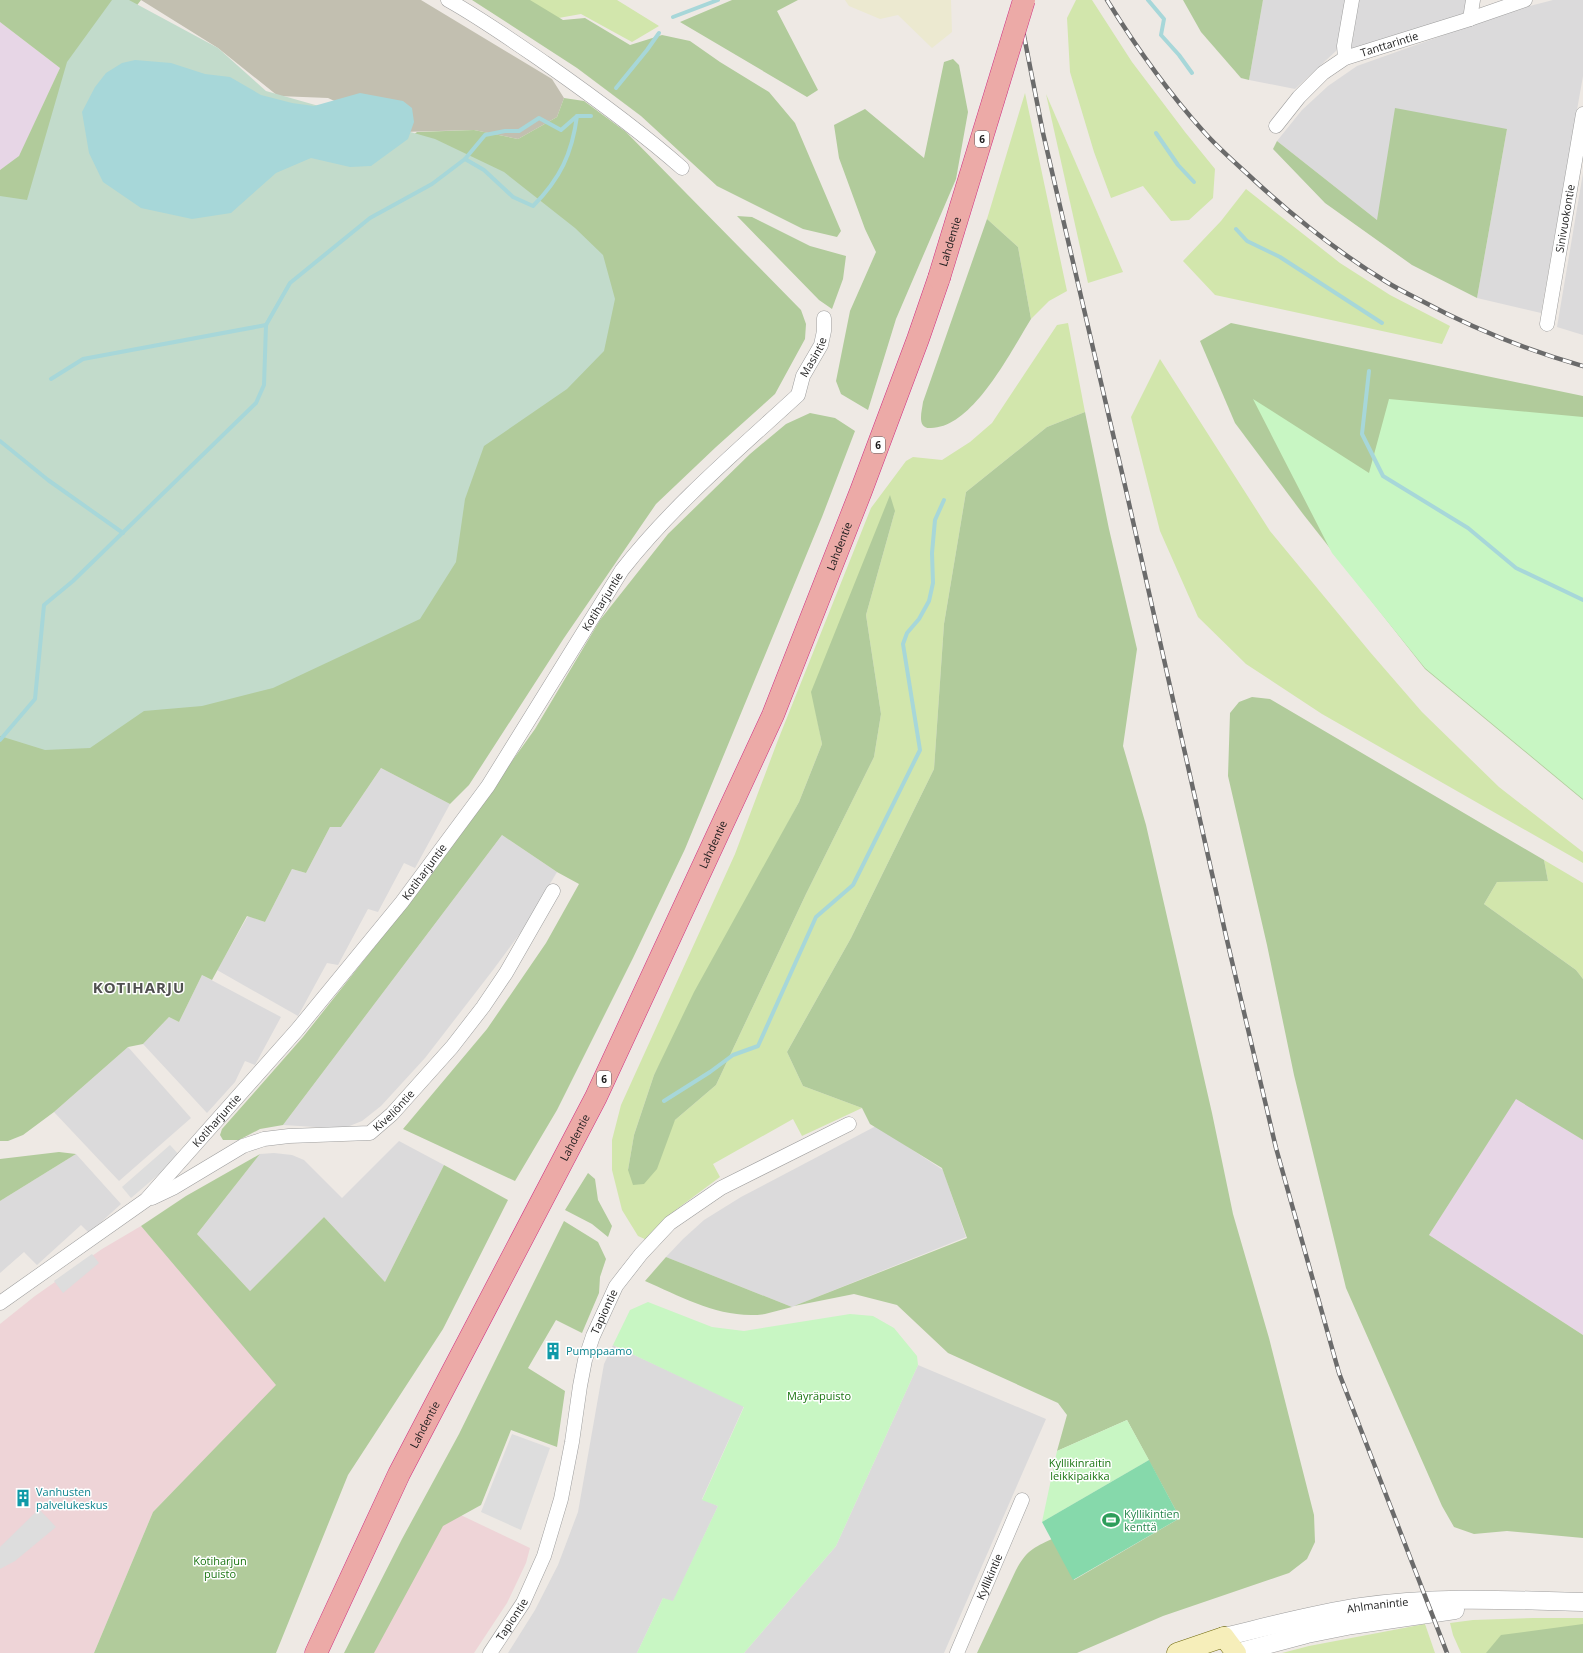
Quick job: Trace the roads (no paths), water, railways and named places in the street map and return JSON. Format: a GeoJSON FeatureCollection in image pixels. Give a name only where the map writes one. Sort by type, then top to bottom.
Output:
{"type":"FeatureCollection","features":[{"type":"Feature","properties":{"kind":"highway","name":"Lahdentie"},"geometry":{"type":"LineString","coordinates":[[316,1653],[399,1474],[596,1097],[773,715],[861,491],[894,399],[918,339],[939,278],[1024,0]]}},
{"type":"Feature","properties":{"kind":"main road"},"geometry":{"type":"LineString","coordinates":[[1222,1645],[1236,1653]]}},
{"type":"Feature","properties":{"kind":"main road","name":"Ahlmanintie"},"geometry":{"type":"LineString","coordinates":[[1177,1653],[1222,1645]]}},
{"type":"Feature","properties":{"kind":"street"},"geometry":{"type":"LineString","coordinates":[[448,0],[483,20],[577,85],[647,138],[682,168]]}},
{"type":"Feature","properties":{"kind":"street"},"geometry":{"type":"LineString","coordinates":[[1345,58],[1344,46],[1352,0]]}},
{"type":"Feature","properties":{"kind":"street"},"geometry":{"type":"LineString","coordinates":[[1470,19],[1473,0]]}},
{"type":"Feature","properties":{"kind":"street","name":"Tanttarintie"},"geometry":{"type":"LineString","coordinates":[[1276,126],[1299,97],[1323,73],[1345,58],[1470,19],[1525,0]]}},
{"type":"Feature","properties":{"kind":"street","name":"Sinivuokontie"},"geometry":{"type":"LineString","coordinates":[[1547,324],[1583,114]]}},
{"type":"Feature","properties":{"kind":"street","name":"Masintie"},"geometry":{"type":"LineString","coordinates":[[798,395],[803,376],[821,345],[824,331],[824,318]]}},
{"type":"Feature","properties":{"kind":"street","name":"Kotiharjuntie"},"geometry":{"type":"LineString","coordinates":[[0,1303],[146,1200],[297,1030],[402,902],[488,786],[622,570],[645,541],[672,512],[798,395]]}},
{"type":"Feature","properties":{"kind":"street","name":"Kiveliöntie"},"geometry":{"type":"LineString","coordinates":[[146,1200],[173,1188],[243,1146],[264,1139],[288,1136],[370,1133],[392,1114],[447,1053],[483,1007],[506,973],[552,891]]}},
{"type":"Feature","properties":{"kind":"street","name":"Tapiontie"},"geometry":{"type":"LineString","coordinates":[[490,1653],[523,1603],[544,1556],[561,1499],[585,1360],[593,1336],[616,1286],[641,1254],[670,1223],[721,1188],[849,1124]]}},
{"type":"Feature","properties":{"kind":"street","name":"Kyllikintie"},"geometry":{"type":"LineString","coordinates":[[957,1653],[1022,1500]]}},
{"type":"Feature","properties":{"kind":"street","name":"Ahlmanintie"},"geometry":{"type":"LineString","coordinates":[[1222,1645],[1291,1620],[1370,1606],[1443,1600],[1503,1599],[1583,1602]]}},
{"type":"Feature","properties":{"kind":"street","name":"Ahlmanintie"},"geometry":{"type":"LineString","coordinates":[[1236,1653],[1307,1634],[1392,1619],[1478,1608],[1583,1602]]}},
{"type":"Feature","properties":{"kind":"water"},"geometry":{"type":"Polygon","coordinates":[[[135,60],[171,63],[205,74],[230,77],[261,95],[292,103],[314,106],[360,93],[403,101],[412,108],[414,122],[408,139],[371,166],[350,167],[311,158],[276,173],[231,213],[192,219],[141,208],[103,182],[89,153],[82,112],[95,87],[106,73],[122,63],[135,60]]]}},
{"type":"Feature","properties":{"kind":"waterway"},"geometry":{"type":"LineString","coordinates":[[673,17],[718,0]]}},
{"type":"Feature","properties":{"kind":"waterway"},"geometry":{"type":"LineString","coordinates":[[1148,0],[1164,19],[1161,35],[1179,55],[1192,73]]}},
{"type":"Feature","properties":{"kind":"waterway"},"geometry":{"type":"LineString","coordinates":[[616,88],[659,33]]}},
{"type":"Feature","properties":{"kind":"waterway"},"geometry":{"type":"LineString","coordinates":[[465,159],[484,170],[513,197],[533,206],[551,186],[563,165],[572,142],[577,116],[591,116]]}},
{"type":"Feature","properties":{"kind":"waterway"},"geometry":{"type":"LineString","coordinates":[[0,740],[35,699],[44,605],[73,581],[256,403],[264,385],[266,325],[290,283],[370,218],[432,184],[465,159],[485,135],[505,131],[519,131],[539,118],[561,130],[577,116]]}},
{"type":"Feature","properties":{"kind":"waterway"},"geometry":{"type":"LineString","coordinates":[[1156,133],[1178,165],[1194,182]]}},
{"type":"Feature","properties":{"kind":"waterway"},"geometry":{"type":"LineString","coordinates":[[1236,229],[1247,241],[1280,257],[1382,323]]}},
{"type":"Feature","properties":{"kind":"waterway"},"geometry":{"type":"LineString","coordinates":[[51,379],[83,359],[266,325]]}},
{"type":"Feature","properties":{"kind":"waterway"},"geometry":{"type":"LineString","coordinates":[[1369,371],[1362,434],[1383,476],[1468,528],[1516,568],[1583,600]]}},
{"type":"Feature","properties":{"kind":"waterway"},"geometry":{"type":"LineString","coordinates":[[0,441],[48,480],[123,533]]}},
{"type":"Feature","properties":{"kind":"waterway"},"geometry":{"type":"LineString","coordinates":[[664,1101],[710,1072],[733,1055],[758,1046],[816,917],[853,885],[920,750],[903,644],[907,633],[919,619],[929,601],[933,583],[932,553],[935,520],[944,500]]}},
{"type":"Feature","properties":{"kind":"railway"},"geometry":{"type":"LineString","coordinates":[[1017,0],[1043,133],[1126,490],[1226,936],[1276,1148],[1339,1373],[1447,1653]]}},
{"type":"Feature","properties":{"kind":"railway"},"geometry":{"type":"LineString","coordinates":[[1107,0],[1152,68],[1177,101],[1204,132],[1270,195],[1317,234],[1385,281],[1440,310],[1500,338],[1583,366]]}},
{"type":"Feature","properties":{"kind":"place","name":"Pumppaamo"},"geometry":{"type":"Point","coordinates":[553,1351]}},
{"type":"Feature","properties":{"kind":"place","name":"Vanhusten palvelukeskus"},"geometry":{"type":"Point","coordinates":[23,1498]}},
{"type":"Feature","properties":{"kind":"place","name":"Kyllikintien kenttä"},"geometry":{"type":"Point","coordinates":[1111,1520]}},
{"type":"Feature","properties":{"kind":"district","name":"KOTIHARJU"},"geometry":{"type":"Point","coordinates":[139,988]}},
{"type":"Feature","properties":{"kind":"park label","name":"Mäyräpuisto"},"geometry":{"type":"Point","coordinates":[819,1396]}},
{"type":"Feature","properties":{"kind":"park label","name":"Kyllikinraitin leikkipaikka"},"geometry":{"type":"Point","coordinates":[1080,1469]}},
{"type":"Feature","properties":{"kind":"park label","name":"Kotiharjun puisto"},"geometry":{"type":"Point","coordinates":[220,1567]}}]}
